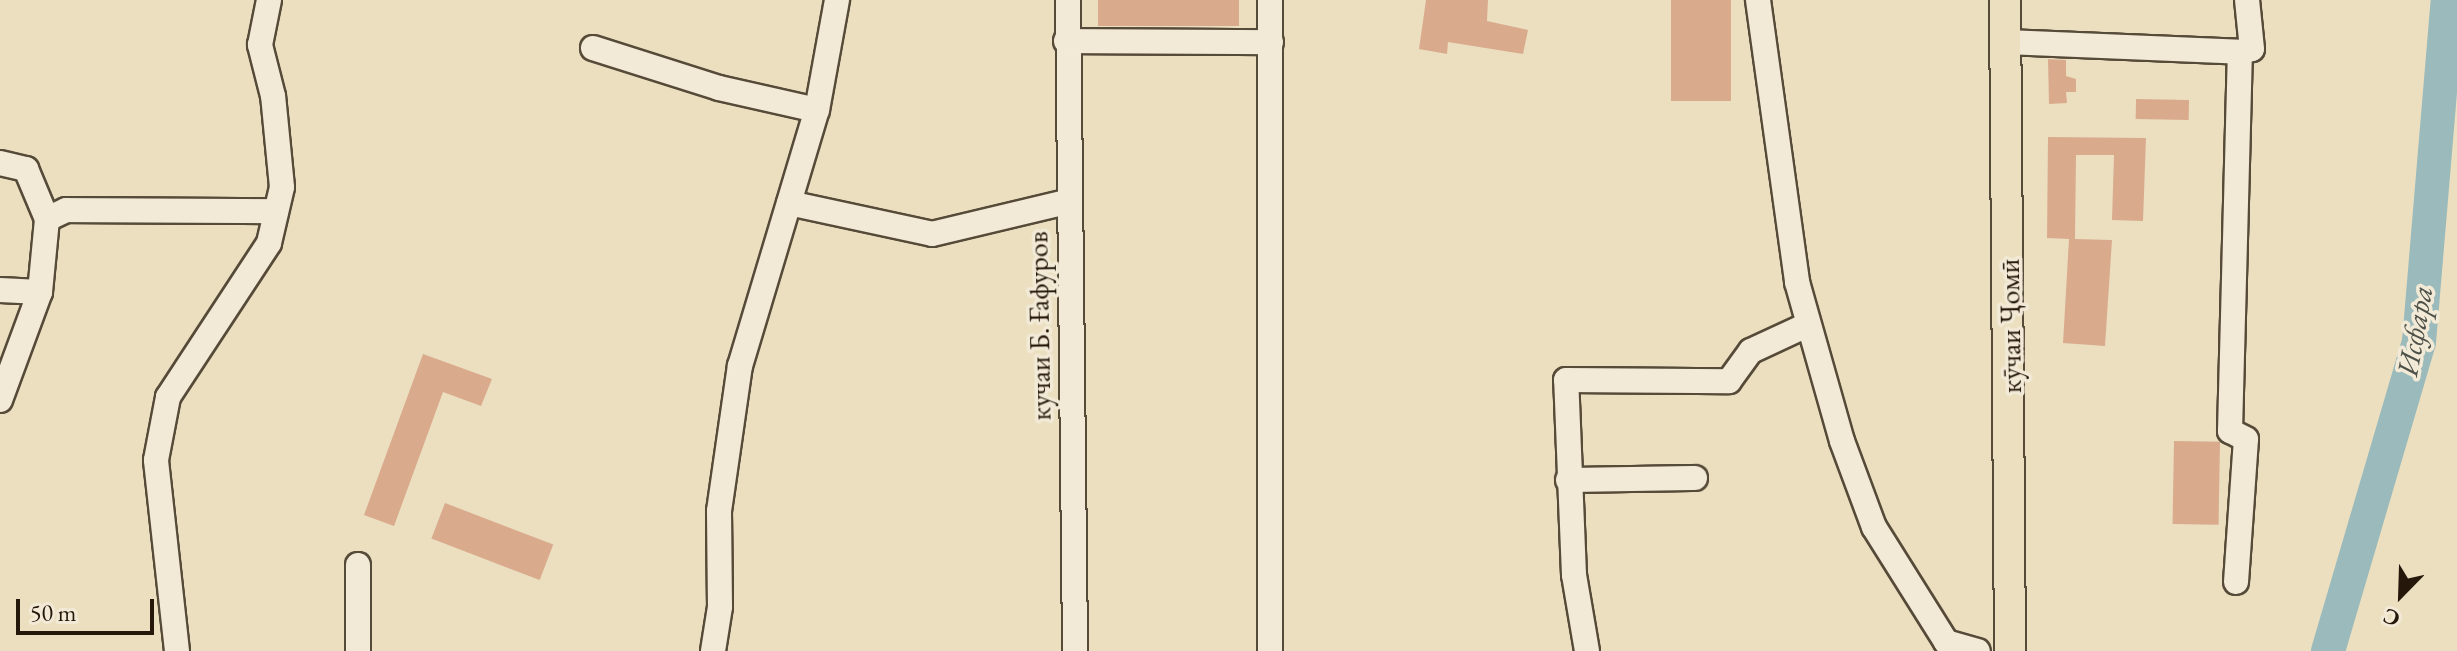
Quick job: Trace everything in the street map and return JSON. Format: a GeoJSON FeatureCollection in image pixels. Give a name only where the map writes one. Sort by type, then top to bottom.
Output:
{"type":"FeatureCollection","features":[{"type":"Feature","properties":{"kind":"main road","name":"кӯчаи Ҷомӣ"},"geometry":{"type":"LineString","coordinates":[[2005,0],[2010,651]]}},
{"type":"Feature","properties":{"kind":"street"},"geometry":{"type":"LineString","coordinates":[[177,651],[156,460],[168,397],[269,243],[282,187],[273,96],[260,45],[269,0]]}},
{"type":"Feature","properties":{"kind":"street"},"geometry":{"type":"LineString","coordinates":[[713,651],[720,607],[725,449],[758,288],[789,203],[817,110],[837,0]]}},
{"type":"Feature","properties":{"kind":"street","name":"кучаи Б. Ғафуров"},"geometry":{"type":"LineString","coordinates":[[1068,0],[1066,202],[1075,651]]}},
{"type":"Feature","properties":{"kind":"street"},"geometry":{"type":"LineString","coordinates":[[1270,0],[1270,651]]}},
{"type":"Feature","properties":{"kind":"street"},"geometry":{"type":"LineString","coordinates":[[1758,0],[1807,325],[1874,527],[1946,642],[1978,651]]}},
{"type":"Feature","properties":{"kind":"street"},"geometry":{"type":"LineString","coordinates":[[2006,42],[2240,52],[2252,49],[2247,0]]}},
{"type":"Feature","properties":{"kind":"street"},"geometry":{"type":"LineString","coordinates":[[1066,41],[1271,42]]}},
{"type":"Feature","properties":{"kind":"street"},"geometry":{"type":"LineString","coordinates":[[593,48],[719,88],[817,110]]}},
{"type":"Feature","properties":{"kind":"street"},"geometry":{"type":"LineString","coordinates":[[2236,582],[2246,439],[2230,431],[2240,52]]}},
{"type":"Feature","properties":{"kind":"street"},"geometry":{"type":"LineString","coordinates":[[0,163],[26,169],[47,219],[40,292],[0,400]]}},
{"type":"Feature","properties":{"kind":"street"},"geometry":{"type":"LineString","coordinates":[[789,203],[932,234],[1066,202]]}},
{"type":"Feature","properties":{"kind":"street"},"geometry":{"type":"LineString","coordinates":[[47,219],[66,210],[276,211]]}},
{"type":"Feature","properties":{"kind":"street"},"geometry":{"type":"LineString","coordinates":[[0,290],[40,292]]}},
{"type":"Feature","properties":{"kind":"street"},"geometry":{"type":"LineString","coordinates":[[1587,651],[1568,480],[1566,380],[1729,381],[1751,351],[1807,325]]}},
{"type":"Feature","properties":{"kind":"street"},"geometry":{"type":"LineString","coordinates":[[1568,480],[1695,478]]}},
{"type":"Feature","properties":{"kind":"street"},"geometry":{"type":"LineString","coordinates":[[358,565],[358,651]]}},
{"type":"Feature","properties":{"kind":"building"},"geometry":{"type":"Polygon","coordinates":[[[1098,0],[1239,0],[1239,26],[1098,26],[1098,0]]]}},
{"type":"Feature","properties":{"kind":"building"},"geometry":{"type":"Polygon","coordinates":[[[1426,0],[1488,0],[1487,21],[1528,30],[1523,54],[1448,42],[1447,54],[1419,49],[1426,0]]]}},
{"type":"Feature","properties":{"kind":"building"},"geometry":{"type":"Polygon","coordinates":[[[1671,0],[1731,0],[1731,101],[1671,101],[1671,0]]]}},
{"type":"Feature","properties":{"kind":"building"},"geometry":{"type":"Polygon","coordinates":[[[2048,59],[2066,60],[2066,76],[2076,79],[2076,92],[2066,92],[2067,103],[2049,104],[2048,59]]]}},
{"type":"Feature","properties":{"kind":"building"},"geometry":{"type":"Polygon","coordinates":[[[2136,99],[2189,100],[2189,120],[2136,119],[2136,99]]]}},
{"type":"Feature","properties":{"kind":"building"},"geometry":{"type":"Polygon","coordinates":[[[2048,137],[2146,138],[2143,221],[2112,220],[2114,155],[2076,155],[2075,239],[2112,240],[2105,346],[2063,343],[2069,239],[2047,238],[2048,137]]]}},
{"type":"Feature","properties":{"kind":"building"},"geometry":{"type":"Polygon","coordinates":[[[423,354],[492,379],[481,406],[443,392],[394,526],[364,515],[423,354]]]}},
{"type":"Feature","properties":{"kind":"building"},"geometry":{"type":"Polygon","coordinates":[[[2174,441],[2220,442],[2219,525],[2173,524],[2174,441]]]}},
{"type":"Feature","properties":{"kind":"building"},"geometry":{"type":"Polygon","coordinates":[[[445,503],[553,545],[540,580],[431,538],[445,503]]]}},
{"type":"Feature","properties":{"kind":"waterway","name":"Исфара"},"geometry":{"type":"LineString","coordinates":[[2328,651],[2419,342],[2448,0]]}}]}
